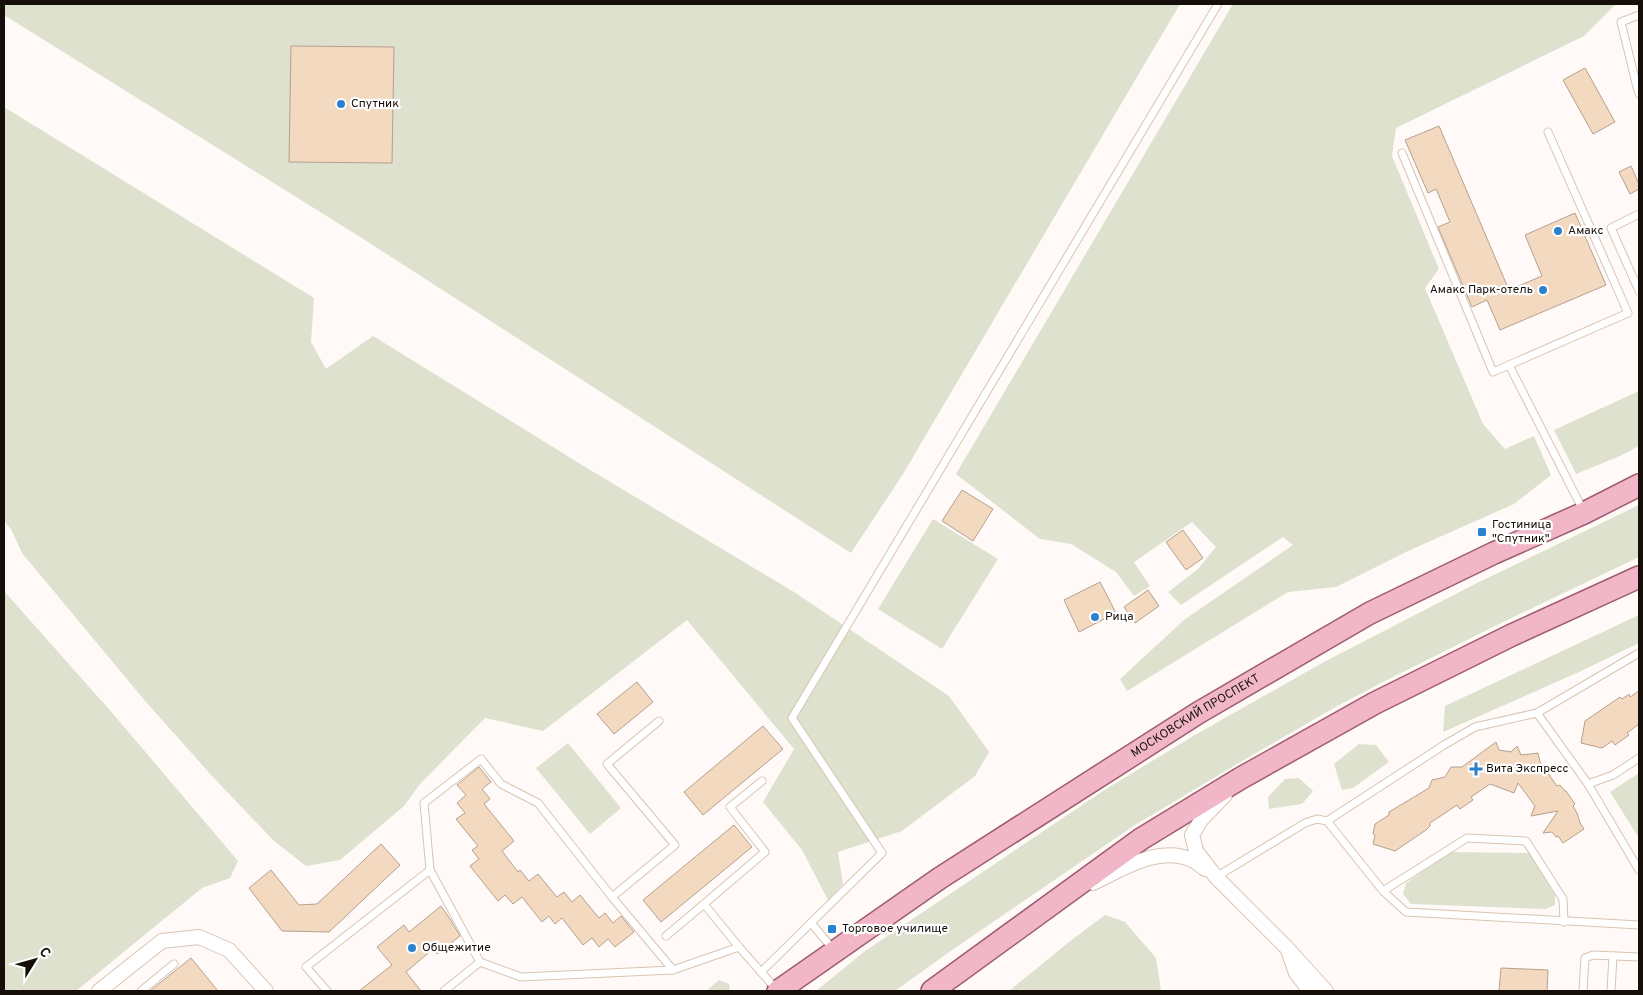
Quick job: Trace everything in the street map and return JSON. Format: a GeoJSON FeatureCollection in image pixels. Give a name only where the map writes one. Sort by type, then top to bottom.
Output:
{"type":"FeatureCollection","features":[{"type":"Feature","properties":{"kind":"main road","name":"МОСКОВСКИЙ ПРОСПЕКТ"},"geometry":{"type":"LineString","coordinates":[[778,991],[940,878],[1198,713],[1370,613],[1584,513],[1639,485]]}},
{"type":"Feature","properties":{"kind":"main road"},"geometry":{"type":"LineString","coordinates":[[932,991],[1141,839],[1240,778],[1377,702],[1512,635],[1639,577]]}},
{"type":"Feature","properties":{"kind":"street"},"geometry":{"type":"LineString","coordinates":[[1240,778],[1201,820],[1192,835],[1196,851],[1216,877],[1287,948],[1326,991]]}},
{"type":"Feature","properties":{"kind":"street"},"geometry":{"type":"LineString","coordinates":[[1058,899],[1147,857],[1178,856],[1192,860],[1216,877]]}},
{"type":"Feature","properties":{"kind":"street"},"geometry":{"type":"LineString","coordinates":[[99,991],[162,941],[199,936],[228,950],[266,991]]}},
{"type":"Feature","properties":{"kind":"street"},"geometry":{"type":"LineString","coordinates":[[1287,948],[1296,974],[1310,991]]}},
{"type":"Feature","properties":{"kind":"lane"},"geometry":{"type":"LineString","coordinates":[[761,972],[812,924],[882,853],[792,718],[1218,4]]}},
{"type":"Feature","properties":{"kind":"lane"},"geometry":{"type":"LineString","coordinates":[[1639,15],[1621,22],[1638,82],[1639,94]]}},
{"type":"Feature","properties":{"kind":"lane"},"geometry":{"type":"LineString","coordinates":[[1402,153],[1493,372],[1628,313],[1548,132]]}},
{"type":"Feature","properties":{"kind":"lane"},"geometry":{"type":"LineString","coordinates":[[1639,214],[1611,228],[1639,291]]}},
{"type":"Feature","properties":{"kind":"lane"},"geometry":{"type":"LineString","coordinates":[[1509,365],[1584,513]]}},
{"type":"Feature","properties":{"kind":"lane"},"geometry":{"type":"LineString","coordinates":[[1327,821],[1475,727],[1537,713],[1639,653]]}},
{"type":"Feature","properties":{"kind":"lane"},"geometry":{"type":"LineString","coordinates":[[1537,713],[1588,784],[1639,870]]}},
{"type":"Feature","properties":{"kind":"lane"},"geometry":{"type":"LineString","coordinates":[[612,897],[675,845],[607,764],[658,721]]}},
{"type":"Feature","properties":{"kind":"lane"},"geometry":{"type":"LineString","coordinates":[[1588,784],[1613,775],[1639,758]]}},
{"type":"Feature","properties":{"kind":"lane"},"geometry":{"type":"LineString","coordinates":[[673,970],[612,897],[538,803],[502,784],[481,759],[424,803],[430,870],[480,962],[521,977],[673,970],[740,948]]}},
{"type":"Feature","properties":{"kind":"lane"},"geometry":{"type":"LineString","coordinates":[[666,936],[765,852],[730,807],[762,781]]}},
{"type":"Feature","properties":{"kind":"lane"},"geometry":{"type":"LineString","coordinates":[[1216,877],[1306,823],[1317,819],[1327,821],[1383,891],[1406,912],[1639,925]]}},
{"type":"Feature","properties":{"kind":"lane"},"geometry":{"type":"LineString","coordinates":[[1383,891],[1467,838],[1526,841],[1563,899],[1564,922]]}},
{"type":"Feature","properties":{"kind":"lane"},"geometry":{"type":"LineString","coordinates":[[326,991],[306,967],[430,870]]}},
{"type":"Feature","properties":{"kind":"lane"},"geometry":{"type":"LineString","coordinates":[[704,904],[778,991]]}},
{"type":"Feature","properties":{"kind":"lane"},"geometry":{"type":"LineString","coordinates":[[812,924],[835,951]]}},
{"type":"Feature","properties":{"kind":"lane"},"geometry":{"type":"LineString","coordinates":[[1583,991],[1585,958],[1593,955],[1639,957]]}},
{"type":"Feature","properties":{"kind":"lane"},"geometry":{"type":"LineString","coordinates":[[1611,991],[1613,956]]}},
{"type":"Feature","properties":{"kind":"lane"},"geometry":{"type":"LineString","coordinates":[[444,991],[480,962]]}},
{"type":"Feature","properties":{"kind":"lane"},"geometry":{"type":"LineString","coordinates":[[141,991],[174,964]]}},
{"type":"Feature","properties":{"kind":"green space"},"geometry":{"type":"Polygon","coordinates":[[[4,4],[1180,4],[903,474],[851,553],[357,235],[4,15],[4,4]]]}},
{"type":"Feature","properties":{"kind":"green space"},"geometry":{"type":"Polygon","coordinates":[[[1233,4],[1616,4],[1584,36],[1396,128],[1392,156],[1439,269],[1425,288],[1483,424],[1505,449],[1534,436],[1551,475],[1514,504],[1408,551],[1336,587],[1288,592],[1127,691],[1120,679],[1184,620],[1293,545],[1283,537],[1181,605],[1168,592],[1197,570],[1216,547],[1192,522],[1134,562],[1150,586],[1134,596],[1116,572],[1071,544],[1040,539],[956,474],[1233,4]]]}},
{"type":"Feature","properties":{"kind":"green space"},"geometry":{"type":"Polygon","coordinates":[[[4,107],[314,298],[311,342],[326,369],[373,336],[582,465],[794,592],[949,696],[989,752],[975,776],[902,831],[838,852],[843,884],[828,900],[802,850],[763,802],[794,749],[687,620],[543,731],[485,718],[420,784],[404,806],[340,860],[306,866],[274,841],[212,776],[146,702],[22,553],[11,529],[4,521],[4,107]]]}},
{"type":"Feature","properties":{"kind":"green space"},"geometry":{"type":"Polygon","coordinates":[[[1639,391],[1639,446],[1576,474],[1554,430],[1639,391]]]}},
{"type":"Feature","properties":{"kind":"green space"},"geometry":{"type":"Polygon","coordinates":[[[1639,505],[1639,557],[1381,683],[1232,767],[1135,825],[895,991],[816,991],[865,951],[1106,789],[1195,735],[1322,663],[1475,584],[1639,505]]]}},
{"type":"Feature","properties":{"kind":"green space"},"geometry":{"type":"Polygon","coordinates":[[[933,519],[998,559],[942,649],[878,609],[933,519]]]}},
{"type":"Feature","properties":{"kind":"green space"},"geometry":{"type":"Polygon","coordinates":[[[4,591],[114,715],[238,861],[230,878],[202,888],[76,991],[4,991],[4,591]]]}},
{"type":"Feature","properties":{"kind":"green space"},"geometry":{"type":"Polygon","coordinates":[[[1639,615],[1639,643],[1579,672],[1443,732],[1445,706],[1639,615]]]}},
{"type":"Feature","properties":{"kind":"green space"},"geometry":{"type":"Polygon","coordinates":[[[568,743],[621,808],[590,834],[536,768],[568,743]]]}},
{"type":"Feature","properties":{"kind":"green space"},"geometry":{"type":"Polygon","coordinates":[[[1359,744],[1376,745],[1389,762],[1353,788],[1342,790],[1334,764],[1359,744]]]}},
{"type":"Feature","properties":{"kind":"green space"},"geometry":{"type":"Polygon","coordinates":[[[1639,773],[1639,838],[1610,792],[1639,773]]]}},
{"type":"Feature","properties":{"kind":"green space"},"geometry":{"type":"Polygon","coordinates":[[[1299,778],[1313,791],[1302,804],[1269,809],[1268,797],[1285,779],[1299,778]]]}},
{"type":"Feature","properties":{"kind":"green space"},"geometry":{"type":"Polygon","coordinates":[[[1451,852],[1529,853],[1555,895],[1555,905],[1545,909],[1411,904],[1403,894],[1406,883],[1451,852]]]}},
{"type":"Feature","properties":{"kind":"green space"},"geometry":{"type":"Polygon","coordinates":[[[1105,915],[1125,922],[1156,958],[1161,991],[1009,991],[1069,942],[1105,915]]]}},
{"type":"Feature","properties":{"kind":"green space"},"geometry":{"type":"Polygon","coordinates":[[[719,980],[729,984],[730,991],[706,991],[719,980]]]}},
{"type":"Feature","properties":{"kind":"building","name":"Спутник"},"geometry":{"type":"Polygon","coordinates":[[[291,46],[394,47],[392,163],[289,162],[291,46]]]}},
{"type":"Feature","properties":{"kind":"building"},"geometry":{"type":"Polygon","coordinates":[[[1585,68],[1615,122],[1593,134],[1563,80],[1585,68]]]}},
{"type":"Feature","properties":{"kind":"building","name":"Амакс"},"geometry":{"type":"Polygon","coordinates":[[[1439,126],[1509,290],[1542,276],[1525,235],[1575,213],[1606,285],[1500,330],[1487,300],[1472,307],[1438,227],[1450,222],[1436,189],[1428,193],[1405,140],[1439,126]]]}},
{"type":"Feature","properties":{"kind":"building"},"geometry":{"type":"Polygon","coordinates":[[[1631,166],[1639,184],[1639,189],[1630,194],[1619,172],[1631,166]]]}},
{"type":"Feature","properties":{"kind":"building"},"geometry":{"type":"Polygon","coordinates":[[[962,490],[993,509],[973,541],[942,521],[962,490]]]}},
{"type":"Feature","properties":{"kind":"building"},"geometry":{"type":"Polygon","coordinates":[[[1183,530],[1203,558],[1186,570],[1166,542],[1183,530]]]}},
{"type":"Feature","properties":{"kind":"building"},"geometry":{"type":"Polygon","coordinates":[[[1100,582],[1116,613],[1079,632],[1064,600],[1100,582]]]}},
{"type":"Feature","properties":{"kind":"building"},"geometry":{"type":"Polygon","coordinates":[[[1148,590],[1159,606],[1135,623],[1124,607],[1148,590]]]}},
{"type":"Feature","properties":{"kind":"building"},"geometry":{"type":"Polygon","coordinates":[[[637,682],[653,702],[614,734],[597,714],[637,682]]]}},
{"type":"Feature","properties":{"kind":"building"},"geometry":{"type":"Polygon","coordinates":[[[1639,691],[1639,724],[1627,733],[1629,735],[1615,745],[1612,741],[1602,748],[1581,743],[1585,721],[1620,697],[1622,699],[1629,694],[1630,697],[1639,691]]]}},
{"type":"Feature","properties":{"kind":"building"},"geometry":{"type":"Polygon","coordinates":[[[763,726],[783,749],[703,815],[684,792],[763,726]]]}},
{"type":"Feature","properties":{"kind":"building"},"geometry":{"type":"Polygon","coordinates":[[[1496,742],[1499,750],[1511,752],[1517,746],[1521,755],[1538,753],[1540,762],[1557,786],[1560,785],[1566,791],[1575,804],[1573,806],[1584,829],[1563,843],[1552,832],[1543,833],[1558,811],[1531,816],[1535,806],[1518,783],[1514,793],[1490,784],[1471,797],[1473,800],[1460,809],[1457,805],[1430,823],[1426,830],[1395,851],[1373,844],[1375,824],[1389,815],[1389,812],[1429,788],[1432,780],[1445,777],[1451,767],[1462,767],[1496,742]]]}},
{"type":"Feature","properties":{"kind":"building"},"geometry":{"type":"Polygon","coordinates":[[[479,767],[491,782],[482,789],[490,799],[484,804],[514,841],[502,851],[518,872],[520,870],[529,881],[538,874],[557,897],[564,892],[572,902],[580,895],[599,918],[605,913],[613,923],[621,916],[634,932],[615,947],[608,939],[599,947],[592,938],[583,945],[562,918],[555,924],[549,916],[542,922],[522,897],[513,904],[505,895],[498,901],[470,866],[479,859],[472,850],[478,846],[456,819],[465,813],[457,803],[466,795],[457,785],[479,767]]]}},
{"type":"Feature","properties":{"kind":"building"},"geometry":{"type":"Polygon","coordinates":[[[734,825],[752,847],[661,922],[643,900],[734,825]]]}},
{"type":"Feature","properties":{"kind":"building"},"geometry":{"type":"Polygon","coordinates":[[[381,844],[400,865],[329,932],[282,931],[249,888],[271,870],[299,905],[317,904],[381,844]]]}},
{"type":"Feature","properties":{"kind":"building","name":"Общежитие"},"geometry":{"type":"Polygon","coordinates":[[[441,906],[460,936],[437,954],[433,949],[406,972],[421,991],[359,991],[392,965],[377,947],[404,925],[409,932],[441,906]]]}},
{"type":"Feature","properties":{"kind":"building"},"geometry":{"type":"Polygon","coordinates":[[[191,958],[218,991],[150,991],[191,958]]]}},
{"type":"Feature","properties":{"kind":"building"},"geometry":{"type":"Polygon","coordinates":[[[1501,968],[1548,970],[1547,991],[1499,991],[1501,968]]]}},
{"type":"Feature","properties":{"kind":"place","name":"Спутник"},"geometry":{"type":"Point","coordinates":[341,104]}},
{"type":"Feature","properties":{"kind":"place","name":"Амакс"},"geometry":{"type":"Point","coordinates":[1558,231]}},
{"type":"Feature","properties":{"kind":"place","name":"Амакс Парк-отель"},"geometry":{"type":"Point","coordinates":[1543,290]}},
{"type":"Feature","properties":{"kind":"place","name":"Гостиница \"Спутник\""},"geometry":{"type":"Point","coordinates":[1482,532]}},
{"type":"Feature","properties":{"kind":"place","name":"Рица"},"geometry":{"type":"Point","coordinates":[1095,617]}},
{"type":"Feature","properties":{"kind":"place","name":"Вита Экспресс"},"geometry":{"type":"Point","coordinates":[1476,769]}},
{"type":"Feature","properties":{"kind":"place","name":"Торговое училище"},"geometry":{"type":"Point","coordinates":[832,929]}},
{"type":"Feature","properties":{"kind":"place","name":"Общежитие"},"geometry":{"type":"Point","coordinates":[412,948]}}]}
